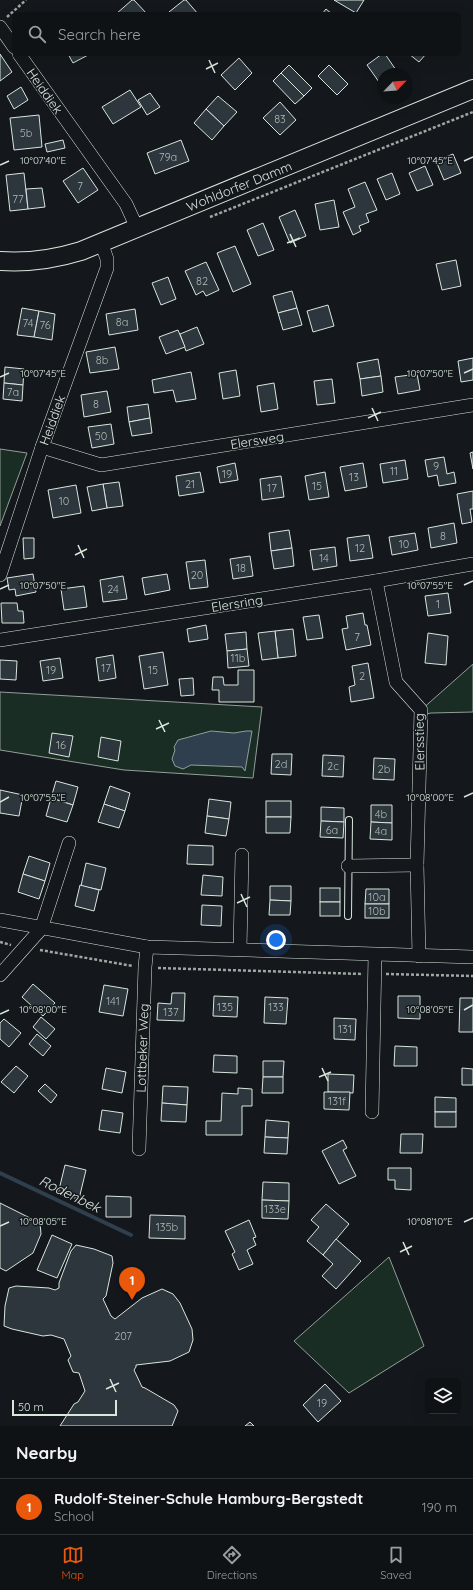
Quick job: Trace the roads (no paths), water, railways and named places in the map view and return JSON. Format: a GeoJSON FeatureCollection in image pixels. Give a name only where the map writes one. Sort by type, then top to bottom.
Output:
{"type":"FeatureCollection","features":[{"type":"Feature","properties":{"kind":"street"},"geometry":{"type":"LineString","coordinates":[[2,23],[12,43]]}},
{"type":"Feature","properties":{"kind":"street","name":"Heiddiek"},"geometry":{"type":"LineString","coordinates":[[20,56],[126,204],[137,228]]}},
{"type":"Feature","properties":{"kind":"street","name":"Wohldorfer Damm"},"geometry":{"type":"LineString","coordinates":[[0,261],[13,262],[57,258],[81,251],[473,90]]}},
{"type":"Feature","properties":{"kind":"street","name":"Heiddiek"},"geometry":{"type":"LineString","coordinates":[[0,575],[42,447],[107,268],[107,259],[101,242]]}},
{"type":"Feature","properties":{"kind":"street","name":"Elersweg"},"geometry":{"type":"LineString","coordinates":[[42,447],[100,465],[473,405]]}},
{"type":"Feature","properties":{"kind":"street","name":"Elersring"},"geometry":{"type":"LineString","coordinates":[[0,640],[376,581],[473,564]]}},
{"type":"Feature","properties":{"kind":"street","name":"Elersstieg"},"geometry":{"type":"LineString","coordinates":[[376,581],[396,682],[421,710],[417,865],[419,956]]}},
{"type":"Feature","properties":{"kind":"street"},"geometry":{"type":"LineString","coordinates":[[0,975],[41,929],[69,843]]}},
{"type":"Feature","properties":{"kind":"street"},"geometry":{"type":"LineString","coordinates":[[240,949],[242,855]]}},
{"type":"Feature","properties":{"kind":"street"},"geometry":{"type":"LineString","coordinates":[[348,866],[417,865]]}},
{"type":"Feature","properties":{"kind":"street"},"geometry":{"type":"LineString","coordinates":[[0,920],[41,929],[147,947],[473,957]]}},
{"type":"Feature","properties":{"kind":"street","name":"Lottbeker Weg"},"geometry":{"type":"LineString","coordinates":[[139,1149],[147,947]]}},
{"type":"Feature","properties":{"kind":"street"},"geometry":{"type":"LineString","coordinates":[[372,1112],[376,974],[375,955]]}},
{"type":"Feature","properties":{"kind":"lane"},"geometry":{"type":"LineString","coordinates":[[348,916],[349,820]]}},
{"type":"Feature","properties":{"kind":"water"},"geometry":{"type":"Polygon","coordinates":[[[211,731],[234,733],[252,731],[245,771],[242,767],[191,765],[183,769],[175,766],[172,759],[175,750],[174,747],[178,740],[211,731]]]}},
{"type":"Feature","properties":{"kind":"waterway","name":"Rodenbek"},"geometry":{"type":"LineString","coordinates":[[0,1173],[131,1235]]}},
{"type":"Feature","properties":{"kind":"place","name":"Rudolf-Steiner-Schule Hamburg-Bergstedt"},"geometry":{"type":"Point","coordinates":[132,1300]}}]}
